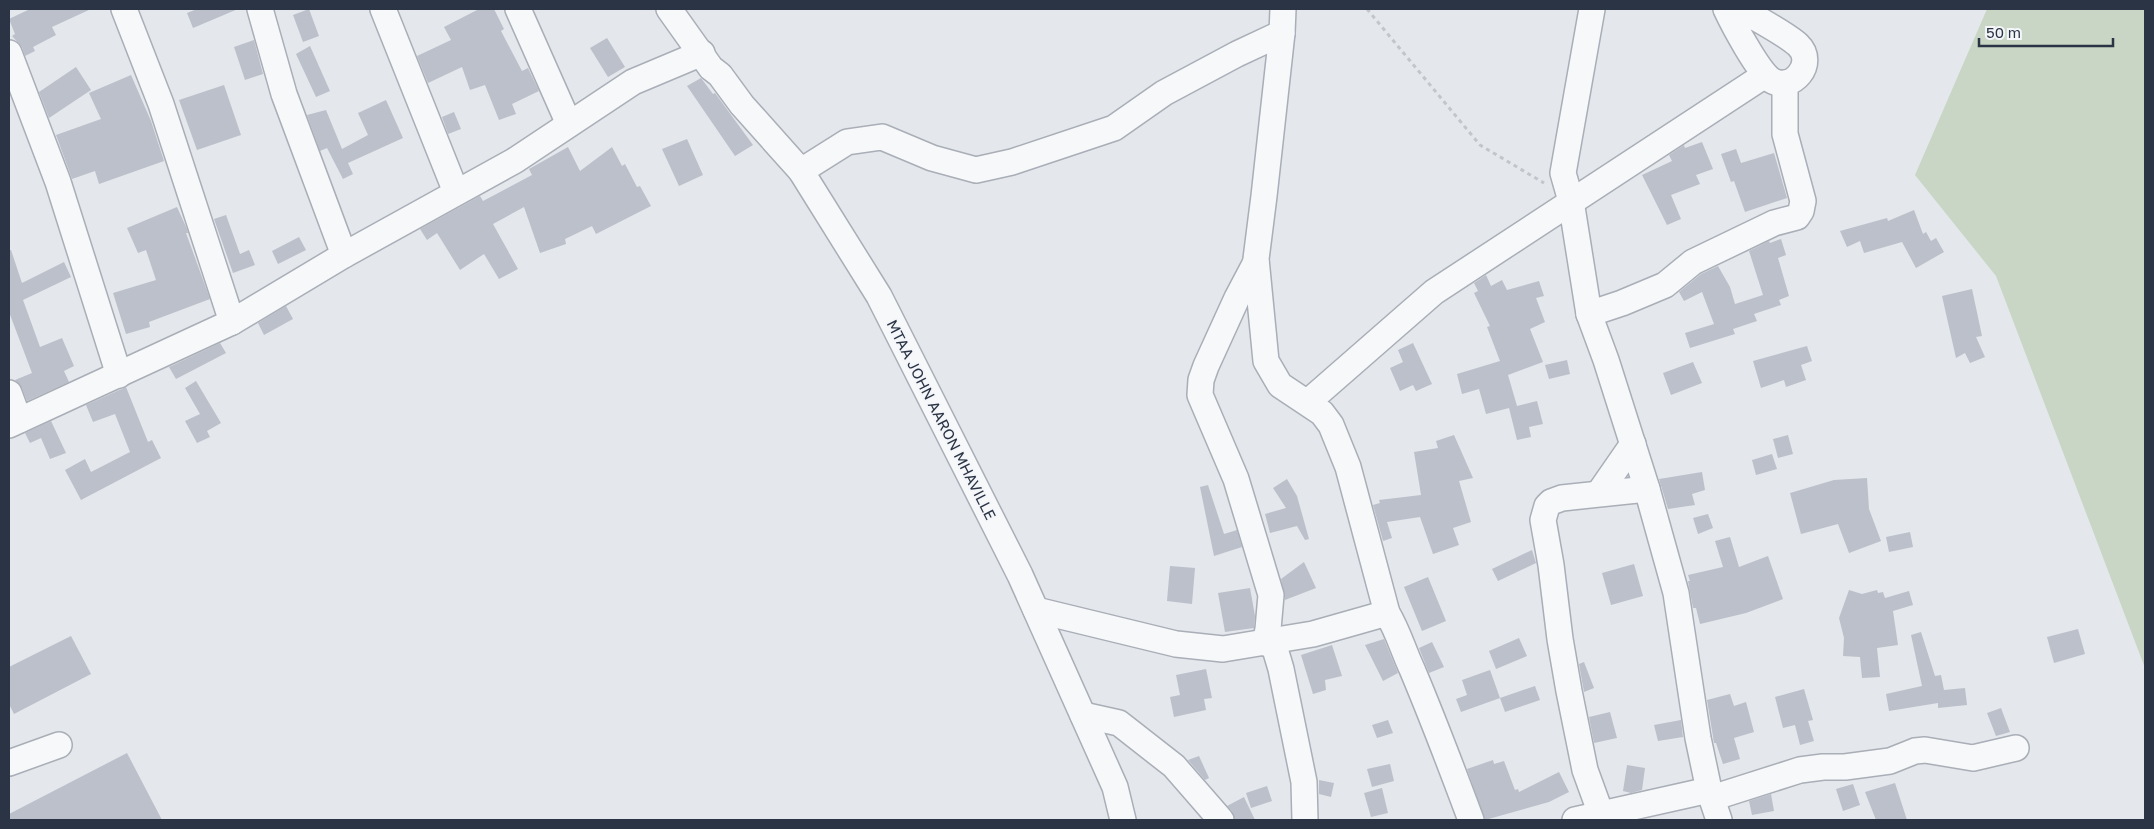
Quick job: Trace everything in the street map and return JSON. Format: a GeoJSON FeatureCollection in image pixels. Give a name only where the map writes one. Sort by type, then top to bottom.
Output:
{"type":"FeatureCollection","features":[{"type":"Feature","properties":{"kind":"street"},"geometry":{"type":"LineString","coordinates":[[124,9],[161,104],[232,322]]}},
{"type":"Feature","properties":{"kind":"street"},"geometry":{"type":"LineString","coordinates":[[260,9],[284,94],[344,255]]}},
{"type":"Feature","properties":{"kind":"street"},"geometry":{"type":"LineString","coordinates":[[383,9],[456,192]]}},
{"type":"Feature","properties":{"kind":"street"},"geometry":{"type":"LineString","coordinates":[[518,9],[569,124]]}},
{"type":"Feature","properties":{"kind":"street","name":"MTAA JOHN AARON MHAVILLE"},"geometry":{"type":"LineString","coordinates":[[669,9],[742,106],[801,171],[879,296],[1020,575],[1115,787],[1123,820]]}},
{"type":"Feature","properties":{"kind":"street"},"geometry":{"type":"LineString","coordinates":[[1592,9],[1563,173],[1570,201],[1589,314],[1633,444],[1676,593],[1698,738],[1713,803]]}},
{"type":"Feature","properties":{"kind":"street"},"geometry":{"type":"LineString","coordinates":[[1589,314],[1666,285],[1693,262],[1766,226],[1797,217],[1801,211],[1803,201],[1785,134],[1775,79],[1733,24],[1726,9]]}},
{"type":"Feature","properties":{"kind":"street"},"geometry":{"type":"LineString","coordinates":[[1308,402],[1434,292],[1570,201],[1775,79],[1792,81],[1802,72],[1805,58],[1803,51],[1798,45],[1740,9]]}},
{"type":"Feature","properties":{"kind":"street"},"geometry":{"type":"LineString","coordinates":[[801,171],[847,142],[882,137],[932,158],[976,170],[1012,162],[1114,128],[1164,93],[1237,54],[1282,21]]}},
{"type":"Feature","properties":{"kind":"street"},"geometry":{"type":"LineString","coordinates":[[1282,21],[1256,262],[1266,361],[1280,386],[1294,396],[1308,402],[1322,413],[1331,426],[1348,467],[1387,612],[1398,632],[1409,664],[1440,736],[1471,820]]}},
{"type":"Feature","properties":{"kind":"street"},"geometry":{"type":"LineString","coordinates":[[9,53],[58,182],[119,375]]}},
{"type":"Feature","properties":{"kind":"street"},"geometry":{"type":"LineString","coordinates":[[9,393],[14,423],[232,322],[344,255],[514,161],[633,82],[702,53]]}},
{"type":"Feature","properties":{"kind":"street"},"geometry":{"type":"LineString","coordinates":[[1256,262],[1237,298],[1206,366],[1201,380],[1200,395],[1236,479],[1271,595],[1268,629],[1269,642],[1281,669],[1304,782],[1305,820]]}},
{"type":"Feature","properties":{"kind":"street"},"geometry":{"type":"LineString","coordinates":[[1599,493],[1633,444]]}},
{"type":"Feature","properties":{"kind":"street"},"geometry":{"type":"LineString","coordinates":[[1647,489],[1599,493],[1551,502],[1547,506],[1544,520],[1560,639],[1585,770],[1588,818],[1713,803],[1800,770],[1823,766],[1845,768],[1890,762],[1915,751],[1925,750],[1973,758],[2016,748]]}},
{"type":"Feature","properties":{"kind":"street"},"geometry":{"type":"LineString","coordinates":[[1036,610],[1176,644],[1223,649],[1313,634],[1387,612]]}},
{"type":"Feature","properties":{"kind":"street"},"geometry":{"type":"LineString","coordinates":[[1083,714],[1119,723],[1174,766],[1221,820]]}},
{"type":"Feature","properties":{"kind":"street"},"geometry":{"type":"LineString","coordinates":[[9,763],[59,745]]}},
{"type":"Feature","properties":{"kind":"path"},"geometry":{"type":"LineString","coordinates":[[1367,9],[1480,145],[1538,179],[1570,201]]}},
{"type":"Feature","properties":{"kind":"green space"},"geometry":{"type":"Polygon","coordinates":[[[1987,9],[2145,9],[2145,668],[1996,276],[1915,175],[1987,9]]]}},
{"type":"Feature","properties":{"kind":"building"},"geometry":{"type":"Polygon","coordinates":[[[30,9],[91,9],[52,27],[56,35],[33,47],[35,51],[25,56],[22,47],[12,36],[15,34],[9,19],[30,9]]]}},
{"type":"Feature","properties":{"kind":"building"},"geometry":{"type":"Polygon","coordinates":[[[197,9],[238,9],[193,28],[187,13],[197,9]]]}},
{"type":"Feature","properties":{"kind":"building"},"geometry":{"type":"Polygon","coordinates":[[[309,9],[319,36],[303,42],[293,15],[309,9]]]}},
{"type":"Feature","properties":{"kind":"building"},"geometry":{"type":"Polygon","coordinates":[[[479,9],[494,9],[504,29],[501,31],[522,71],[528,68],[539,91],[512,104],[516,114],[499,120],[485,85],[470,90],[462,67],[428,83],[417,56],[451,40],[444,27],[479,9]]]}},
{"type":"Feature","properties":{"kind":"building"},"geometry":{"type":"Polygon","coordinates":[[[607,38],[625,67],[608,77],[590,48],[607,38]]]}},
{"type":"Feature","properties":{"kind":"building"},"geometry":{"type":"Polygon","coordinates":[[[254,40],[263,74],[245,80],[234,47],[254,40]]]}},
{"type":"Feature","properties":{"kind":"building"},"geometry":{"type":"Polygon","coordinates":[[[310,46],[330,91],[316,97],[296,54],[310,46]]]}},
{"type":"Feature","properties":{"kind":"building"},"geometry":{"type":"Polygon","coordinates":[[[76,67],[91,90],[49,118],[39,92],[76,67]]]}},
{"type":"Feature","properties":{"kind":"building"},"geometry":{"type":"Polygon","coordinates":[[[131,75],[151,121],[164,161],[99,184],[95,171],[72,179],[56,135],[101,119],[89,93],[131,75]]]}},
{"type":"Feature","properties":{"kind":"building"},"geometry":{"type":"Polygon","coordinates":[[[701,78],[713,94],[715,93],[753,145],[735,156],[687,86],[701,78]]]}},
{"type":"Feature","properties":{"kind":"building"},"geometry":{"type":"Polygon","coordinates":[[[224,85],[241,135],[197,150],[179,100],[224,85]]]}},
{"type":"Feature","properties":{"kind":"building"},"geometry":{"type":"Polygon","coordinates":[[[386,100],[403,138],[348,163],[353,174],[343,179],[327,148],[320,151],[307,115],[326,110],[342,149],[368,135],[358,113],[386,100]]]}},
{"type":"Feature","properties":{"kind":"building"},"geometry":{"type":"Polygon","coordinates":[[[454,112],[461,129],[448,134],[442,117],[454,112]]]}},
{"type":"Feature","properties":{"kind":"building"},"geometry":{"type":"Polygon","coordinates":[[[687,139],[703,175],[679,186],[662,149],[687,139]]]}},
{"type":"Feature","properties":{"kind":"building"},"geometry":{"type":"Polygon","coordinates":[[[1702,142],[1713,169],[1696,175],[1700,184],[1671,195],[1681,219],[1667,225],[1642,175],[1672,161],[1669,155],[1684,145],[1685,148],[1702,142]]]}},
{"type":"Feature","properties":{"kind":"building"},"geometry":{"type":"Polygon","coordinates":[[[568,147],[580,171],[612,147],[622,166],[625,164],[637,187],[640,186],[651,206],[596,234],[592,226],[565,239],[566,244],[540,253],[524,207],[493,224],[518,269],[499,279],[484,254],[460,270],[437,233],[427,240],[420,229],[480,196],[483,201],[532,175],[529,169],[568,147]]]}},
{"type":"Feature","properties":{"kind":"building"},"geometry":{"type":"Polygon","coordinates":[[[1736,149],[1741,163],[1774,153],[1787,198],[1745,212],[1734,181],[1731,182],[1721,154],[1736,149]]]}},
{"type":"Feature","properties":{"kind":"building"},"geometry":{"type":"Polygon","coordinates":[[[177,207],[187,229],[188,233],[186,233],[210,299],[149,322],[150,327],[126,334],[113,293],[156,280],[146,250],[138,253],[127,228],[177,207]]]}},
{"type":"Feature","properties":{"kind":"building"},"geometry":{"type":"Polygon","coordinates":[[[1914,210],[1923,234],[1926,232],[1931,241],[1936,238],[1944,252],[1916,268],[1902,242],[1864,253],[1860,241],[1847,247],[1840,231],[1887,218],[1888,221],[1914,210]]]}},
{"type":"Feature","properties":{"kind":"building"},"geometry":{"type":"Polygon","coordinates":[[[226,215],[240,254],[249,250],[255,265],[233,273],[214,219],[226,215]]]}},
{"type":"Feature","properties":{"kind":"building"},"geometry":{"type":"Polygon","coordinates":[[[299,237],[306,250],[278,264],[272,251],[299,237]]]}},
{"type":"Feature","properties":{"kind":"building"},"geometry":{"type":"Polygon","coordinates":[[[1781,239],[1786,255],[1778,258],[1789,296],[1779,300],[1781,305],[1754,314],[1757,321],[1733,329],[1735,334],[1690,348],[1685,333],[1714,324],[1702,292],[1684,301],[1679,292],[1701,274],[1718,266],[1730,287],[1735,304],[1763,295],[1749,251],[1769,241],[1770,243],[1781,239]]]}},
{"type":"Feature","properties":{"kind":"building"},"geometry":{"type":"Polygon","coordinates":[[[9,250],[11,250],[22,283],[64,262],[71,277],[23,300],[40,347],[62,338],[74,366],[64,371],[69,382],[27,401],[22,388],[15,380],[32,373],[9,312],[9,250]]]}},
{"type":"Feature","properties":{"kind":"building"},"geometry":{"type":"Polygon","coordinates":[[[1486,275],[1491,286],[1502,280],[1507,290],[1539,281],[1544,296],[1536,298],[1545,322],[1530,329],[1543,362],[1508,375],[1517,406],[1537,401],[1543,424],[1529,427],[1531,437],[1517,440],[1509,408],[1486,414],[1479,389],[1462,394],[1457,374],[1500,361],[1487,327],[1490,326],[1474,293],[1478,291],[1474,283],[1486,275]]]}},
{"type":"Feature","properties":{"kind":"building"},"geometry":{"type":"Polygon","coordinates":[[[1972,289],[1982,336],[1976,337],[1985,357],[1970,363],[1965,353],[1956,358],[1942,296],[1972,289]]]}},
{"type":"Feature","properties":{"kind":"building"},"geometry":{"type":"Polygon","coordinates":[[[286,306],[293,319],[264,335],[258,323],[286,306]]]}},
{"type":"Feature","properties":{"kind":"building"},"geometry":{"type":"Polygon","coordinates":[[[220,343],[226,353],[176,379],[169,367],[220,343]]]}},
{"type":"Feature","properties":{"kind":"building"},"geometry":{"type":"Polygon","coordinates":[[[1413,343],[1432,384],[1416,391],[1413,385],[1400,391],[1390,368],[1403,362],[1398,350],[1413,343]]]}},
{"type":"Feature","properties":{"kind":"building"},"geometry":{"type":"Polygon","coordinates":[[[1807,346],[1812,361],[1801,365],[1806,380],[1786,387],[1784,380],[1761,388],[1753,361],[1807,346]]]}},
{"type":"Feature","properties":{"kind":"building"},"geometry":{"type":"Polygon","coordinates":[[[1567,360],[1570,374],[1549,379],[1545,365],[1567,360]]]}},
{"type":"Feature","properties":{"kind":"building"},"geometry":{"type":"Polygon","coordinates":[[[1693,362],[1702,383],[1671,395],[1663,373],[1693,362]]]}},
{"type":"Feature","properties":{"kind":"building"},"geometry":{"type":"Polygon","coordinates":[[[196,381],[221,423],[207,431],[210,437],[197,443],[185,421],[200,414],[185,388],[196,381]]]}},
{"type":"Feature","properties":{"kind":"building"},"geometry":{"type":"Polygon","coordinates":[[[126,387],[148,442],[152,440],[161,458],[81,500],[65,470],[85,459],[91,472],[130,452],[115,414],[93,422],[86,405],[126,387]]]}},
{"type":"Feature","properties":{"kind":"building"},"geometry":{"type":"Polygon","coordinates":[[[51,421],[66,453],[50,459],[41,438],[30,443],[25,433],[51,421]]]}},
{"type":"Feature","properties":{"kind":"building"},"geometry":{"type":"Polygon","coordinates":[[[1454,435],[1473,478],[1459,481],[1471,522],[1453,528],[1459,545],[1433,554],[1420,517],[1387,522],[1392,538],[1383,541],[1373,505],[1380,503],[1379,500],[1421,495],[1414,452],[1438,448],[1436,441],[1454,435]]]}},
{"type":"Feature","properties":{"kind":"building"},"geometry":{"type":"Polygon","coordinates":[[[1788,435],[1793,454],[1778,458],[1773,439],[1788,435]]]}},
{"type":"Feature","properties":{"kind":"building"},"geometry":{"type":"Polygon","coordinates":[[[1772,454],[1777,469],[1756,475],[1752,460],[1772,454]]]}},
{"type":"Feature","properties":{"kind":"building"},"geometry":{"type":"Polygon","coordinates":[[[1702,472],[1705,490],[1692,494],[1695,505],[1668,509],[1659,479],[1702,472]]]}},
{"type":"Feature","properties":{"kind":"building"},"geometry":{"type":"Polygon","coordinates":[[[1867,478],[1869,509],[1881,541],[1849,553],[1838,524],[1801,534],[1790,493],[1834,480],[1867,478]]]}},
{"type":"Feature","properties":{"kind":"building"},"geometry":{"type":"Polygon","coordinates":[[[1287,479],[1297,496],[1309,539],[1305,540],[1297,526],[1270,533],[1265,514],[1286,508],[1273,488],[1287,479]]]}},
{"type":"Feature","properties":{"kind":"building"},"geometry":{"type":"Polygon","coordinates":[[[1208,485],[1224,534],[1237,530],[1242,547],[1214,556],[1200,487],[1208,485]]]}},
{"type":"Feature","properties":{"kind":"building"},"geometry":{"type":"Polygon","coordinates":[[[1708,514],[1713,528],[1698,534],[1693,518],[1708,514]]]}},
{"type":"Feature","properties":{"kind":"building"},"geometry":{"type":"Polygon","coordinates":[[[1910,532],[1913,547],[1889,552],[1886,537],[1910,532]]]}},
{"type":"Feature","properties":{"kind":"building"},"geometry":{"type":"Polygon","coordinates":[[[1730,537],[1739,567],[1768,556],[1783,599],[1746,613],[1700,624],[1696,608],[1693,608],[1688,575],[1723,567],[1715,541],[1730,537]]]}},
{"type":"Feature","properties":{"kind":"building"},"geometry":{"type":"Polygon","coordinates":[[[1532,550],[1536,563],[1498,581],[1492,569],[1532,550]]]}},
{"type":"Feature","properties":{"kind":"building"},"geometry":{"type":"Polygon","coordinates":[[[1304,562],[1316,588],[1285,600],[1281,579],[1304,562]]]}},
{"type":"Feature","properties":{"kind":"building"},"geometry":{"type":"Polygon","coordinates":[[[1634,564],[1643,596],[1611,605],[1602,573],[1634,564]]]}},
{"type":"Feature","properties":{"kind":"building"},"geometry":{"type":"Polygon","coordinates":[[[1170,566],[1195,568],[1192,604],[1167,601],[1170,566]]]}},
{"type":"Feature","properties":{"kind":"building"},"geometry":{"type":"Polygon","coordinates":[[[1428,577],[1446,621],[1422,631],[1404,587],[1428,577]]]}},
{"type":"Feature","properties":{"kind":"building"},"geometry":{"type":"Polygon","coordinates":[[[1250,588],[1255,616],[1254,628],[1225,632],[1218,593],[1250,588]]]}},
{"type":"Feature","properties":{"kind":"building"},"geometry":{"type":"Polygon","coordinates":[[[1849,590],[1862,594],[1877,590],[1878,593],[1883,592],[1885,598],[1909,591],[1913,605],[1893,611],[1898,645],[1877,648],[1880,677],[1862,678],[1860,657],[1843,656],[1844,638],[1839,618],[1849,590]]]}},
{"type":"Feature","properties":{"kind":"building"},"geometry":{"type":"Polygon","coordinates":[[[2078,629],[2085,654],[2054,663],[2047,637],[2078,629]]]}},
{"type":"Feature","properties":{"kind":"building"},"geometry":{"type":"Polygon","coordinates":[[[1921,632],[1935,676],[1941,675],[1944,690],[1965,688],[1967,705],[1938,708],[1938,703],[1889,711],[1886,694],[1922,686],[1911,635],[1921,632]]]}},
{"type":"Feature","properties":{"kind":"building"},"geometry":{"type":"Polygon","coordinates":[[[71,636],[91,674],[14,714],[9,704],[9,667],[71,636]]]}},
{"type":"Feature","properties":{"kind":"building"},"geometry":{"type":"Polygon","coordinates":[[[1519,638],[1527,656],[1496,669],[1489,651],[1519,638]]]}},
{"type":"Feature","properties":{"kind":"building"},"geometry":{"type":"Polygon","coordinates":[[[1384,639],[1398,673],[1383,681],[1365,645],[1384,639]]]}},
{"type":"Feature","properties":{"kind":"building"},"geometry":{"type":"Polygon","coordinates":[[[1432,642],[1444,667],[1429,673],[1419,648],[1432,642]]]}},
{"type":"Feature","properties":{"kind":"building"},"geometry":{"type":"Polygon","coordinates":[[[1332,645],[1342,676],[1325,680],[1326,690],[1313,694],[1301,655],[1332,645]]]}},
{"type":"Feature","properties":{"kind":"building"},"geometry":{"type":"Polygon","coordinates":[[[1584,662],[1594,688],[1584,692],[1579,664],[1584,662]]]}},
{"type":"Feature","properties":{"kind":"building"},"geometry":{"type":"Polygon","coordinates":[[[1206,669],[1212,698],[1204,699],[1206,710],[1174,717],[1170,697],[1180,695],[1176,675],[1206,669]]]}},
{"type":"Feature","properties":{"kind":"building"},"geometry":{"type":"Polygon","coordinates":[[[1490,670],[1500,698],[1461,712],[1456,699],[1467,695],[1462,680],[1490,670]]]}},
{"type":"Feature","properties":{"kind":"building"},"geometry":{"type":"Polygon","coordinates":[[[1535,686],[1540,700],[1505,712],[1500,698],[1535,686]]]}},
{"type":"Feature","properties":{"kind":"building"},"geometry":{"type":"Polygon","coordinates":[[[1804,689],[1813,720],[1808,721],[1814,741],[1800,745],[1795,725],[1783,728],[1775,697],[1804,689]]]}},
{"type":"Feature","properties":{"kind":"building"},"geometry":{"type":"Polygon","coordinates":[[[1730,694],[1734,706],[1746,702],[1754,732],[1734,738],[1740,759],[1723,764],[1716,743],[1714,743],[1707,700],[1730,694]]]}},
{"type":"Feature","properties":{"kind":"building"},"geometry":{"type":"Polygon","coordinates":[[[2001,708],[2010,732],[1996,736],[1987,713],[2001,708]]]}},
{"type":"Feature","properties":{"kind":"building"},"geometry":{"type":"Polygon","coordinates":[[[1610,712],[1617,738],[1594,743],[1589,717],[1610,712]]]}},
{"type":"Feature","properties":{"kind":"building"},"geometry":{"type":"Polygon","coordinates":[[[1388,720],[1393,733],[1377,738],[1372,725],[1388,720]]]}},
{"type":"Feature","properties":{"kind":"building"},"geometry":{"type":"Polygon","coordinates":[[[1681,720],[1683,737],[1658,741],[1654,725],[1681,720]]]}},
{"type":"Feature","properties":{"kind":"building"},"geometry":{"type":"Polygon","coordinates":[[[127,753],[162,820],[9,820],[9,814],[127,753]]]}},
{"type":"Feature","properties":{"kind":"building"},"geometry":{"type":"Polygon","coordinates":[[[1199,756],[1209,778],[1205,780],[1188,760],[1199,756]]]}},
{"type":"Feature","properties":{"kind":"building"},"geometry":{"type":"Polygon","coordinates":[[[1493,760],[1494,764],[1504,761],[1515,790],[1518,789],[1519,792],[1559,772],[1569,792],[1549,802],[1485,820],[1467,769],[1493,760]]]}},
{"type":"Feature","properties":{"kind":"building"},"geometry":{"type":"Polygon","coordinates":[[[1390,764],[1394,781],[1372,787],[1367,769],[1390,764]]]}},
{"type":"Feature","properties":{"kind":"building"},"geometry":{"type":"Polygon","coordinates":[[[1627,765],[1645,768],[1642,790],[1631,793],[1623,791],[1627,765]]]}},
{"type":"Feature","properties":{"kind":"building"},"geometry":{"type":"Polygon","coordinates":[[[1319,780],[1334,783],[1331,797],[1319,794],[1319,780]]]}},
{"type":"Feature","properties":{"kind":"building"},"geometry":{"type":"Polygon","coordinates":[[[1895,783],[1907,820],[1876,820],[1865,792],[1895,783]]]}},
{"type":"Feature","properties":{"kind":"building"},"geometry":{"type":"Polygon","coordinates":[[[1853,784],[1860,805],[1843,811],[1836,789],[1853,784]]]}},
{"type":"Feature","properties":{"kind":"building"},"geometry":{"type":"Polygon","coordinates":[[[1267,786],[1272,801],[1251,808],[1246,793],[1267,786]]]}},
{"type":"Feature","properties":{"kind":"building"},"geometry":{"type":"Polygon","coordinates":[[[1382,788],[1388,813],[1371,817],[1364,793],[1382,788]]]}},
{"type":"Feature","properties":{"kind":"building"},"geometry":{"type":"Polygon","coordinates":[[[1771,794],[1774,811],[1752,815],[1749,801],[1771,794]]]}},
{"type":"Feature","properties":{"kind":"building"},"geometry":{"type":"Polygon","coordinates":[[[1244,797],[1255,820],[1235,820],[1232,811],[1227,806],[1244,797]]]}}]}
